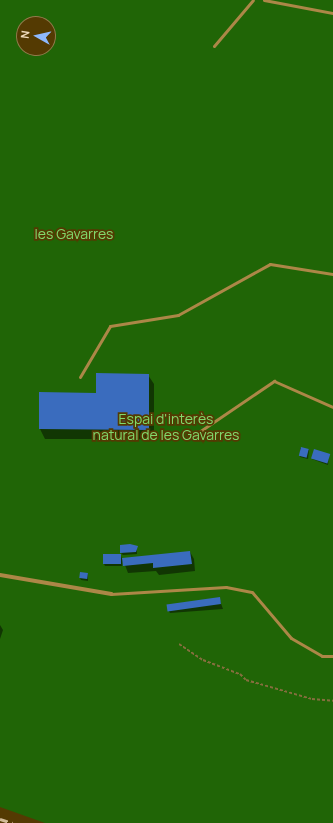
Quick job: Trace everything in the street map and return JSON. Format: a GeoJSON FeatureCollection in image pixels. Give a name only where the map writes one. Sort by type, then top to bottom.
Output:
{"type":"FeatureCollection","features":[{"type":"Feature","properties":{"kind":"street"},"geometry":{"type":"LineString","coordinates":[[0,575],[111,594]]}},
{"type":"Feature","properties":{"kind":"lane"},"geometry":{"type":"LineString","coordinates":[[214,46],[253,0]]}},
{"type":"Feature","properties":{"kind":"lane"},"geometry":{"type":"LineString","coordinates":[[264,0],[333,12]]}},
{"type":"Feature","properties":{"kind":"lane"},"geometry":{"type":"LineString","coordinates":[[80,377],[110,326],[178,315],[270,264],[333,274]]}},
{"type":"Feature","properties":{"kind":"lane"},"geometry":{"type":"LineString","coordinates":[[190,438],[274,381],[333,407]]}},
{"type":"Feature","properties":{"kind":"lane"},"geometry":{"type":"LineString","coordinates":[[111,594],[226,587],[252,592],[291,638],[322,656],[333,656]]}},
{"type":"Feature","properties":{"kind":"path"},"geometry":{"type":"LineString","coordinates":[[179,644],[203,660],[240,674],[246,680],[312,699],[333,701]]}},
{"type":"Feature","properties":{"kind":"green space","name":"Espai d'interès natural de les Gavarres"},"geometry":{"type":"Polygon","coordinates":[[[0,0],[333,0],[333,823],[45,823],[0,807],[0,0]]]}},
{"type":"Feature","properties":{"kind":"building"},"geometry":{"type":"Polygon","coordinates":[[[96,373],[149,374],[149,430],[39,429],[39,392],[96,393],[96,373]]]}},
{"type":"Feature","properties":{"kind":"building"},"geometry":{"type":"Polygon","coordinates":[[[301,447],[309,449],[307,458],[299,456],[301,447]]]}},
{"type":"Feature","properties":{"kind":"building"},"geometry":{"type":"Polygon","coordinates":[[[314,449],[330,454],[327,464],[311,459],[314,449]]]}},
{"type":"Feature","properties":{"kind":"building"},"geometry":{"type":"Polygon","coordinates":[[[130,544],[138,546],[136,552],[120,553],[120,545],[130,544]]]}},
{"type":"Feature","properties":{"kind":"building"},"geometry":{"type":"Polygon","coordinates":[[[190,551],[192,564],[153,568],[153,563],[123,566],[122,558],[190,551]]]}},
{"type":"Feature","properties":{"kind":"building"},"geometry":{"type":"Polygon","coordinates":[[[103,554],[121,554],[121,564],[103,564],[103,554]]]}},
{"type":"Feature","properties":{"kind":"building"},"geometry":{"type":"Polygon","coordinates":[[[80,572],[88,573],[87,579],[79,578],[80,572]]]}},
{"type":"Feature","properties":{"kind":"building"},"geometry":{"type":"Polygon","coordinates":[[[220,597],[221,604],[167,611],[167,605],[220,597]]]}},
{"type":"Feature","properties":{"kind":"railway"},"geometry":{"type":"LineString","coordinates":[[0,819],[12,823]]}},
{"type":"Feature","properties":{"kind":"park label","name":"les Gavarres"},"geometry":{"type":"Point","coordinates":[74,234]}}]}
